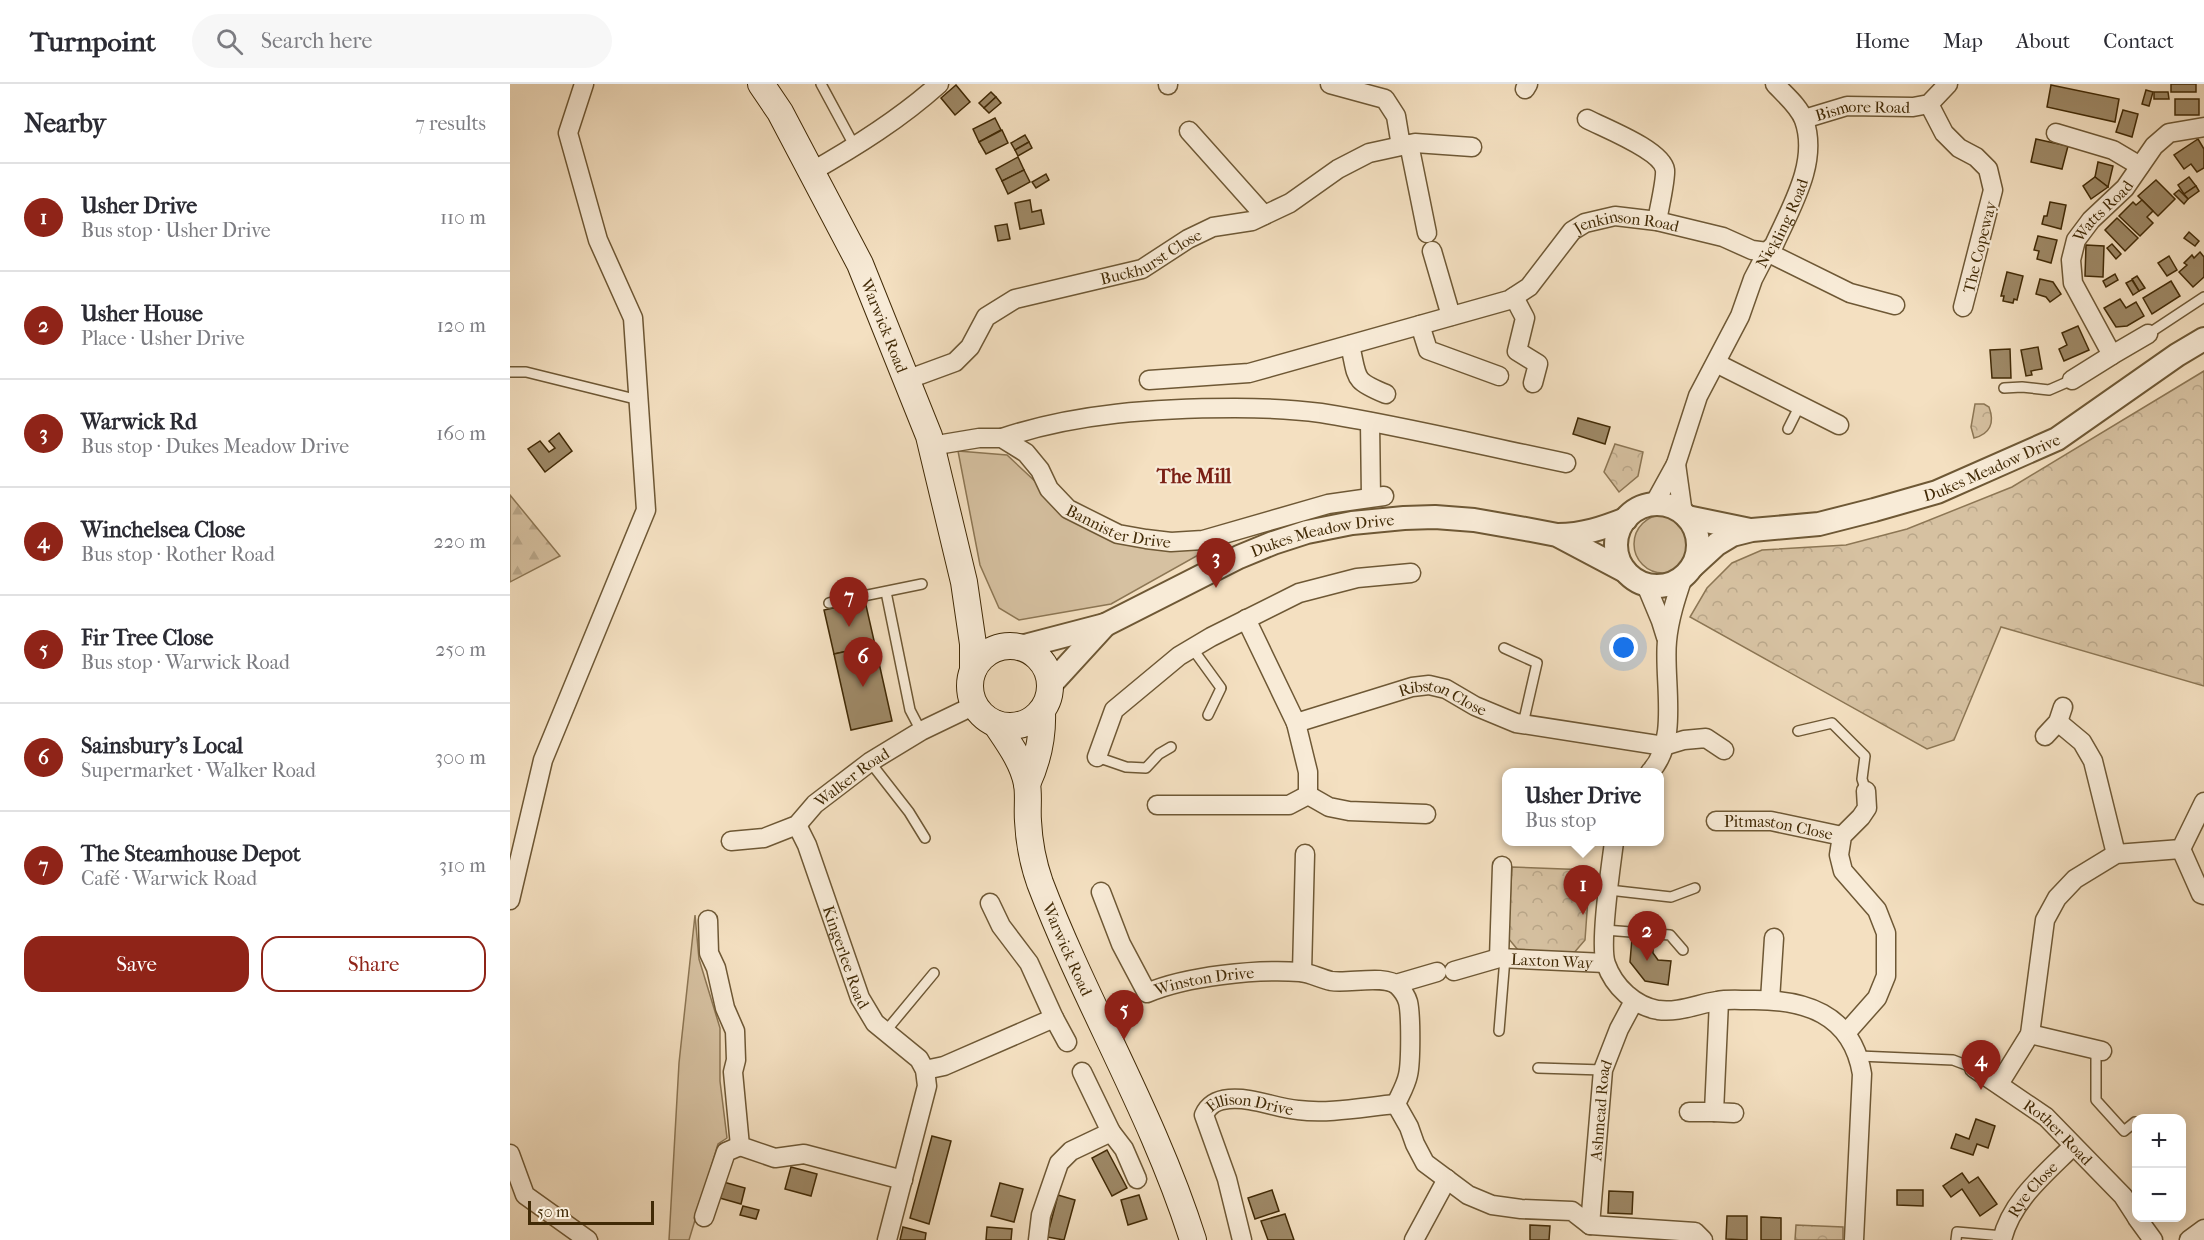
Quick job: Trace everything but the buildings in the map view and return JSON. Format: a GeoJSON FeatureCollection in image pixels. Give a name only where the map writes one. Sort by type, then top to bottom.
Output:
{"type":"FeatureCollection","features":[{"type":"Feature","properties":{"kind":"main road","name":"Warwick Road"},"geometry":{"type":"LineString","coordinates":[[761,84],[780,112],[860,264],[929,436],[964,582],[973,644],[973,670]]}},
{"type":"Feature","properties":{"kind":"main road","name":"Warwick Road"},"geometry":{"type":"LineString","coordinates":[[964,582],[978,614],[1012,646]]}},
{"type":"Feature","properties":{"kind":"main road"},"geometry":{"type":"LineString","coordinates":[[1012,646],[1033,652],[1049,672],[1051,684],[1047,703],[1042,712],[1021,725],[996,724],[987,719],[975,705],[970,682],[973,670],[979,660],[989,651],[1012,646]]}},
{"type":"Feature","properties":{"kind":"main road","name":"Warwick Road"},"geometry":{"type":"LineString","coordinates":[[1027,784],[1040,749],[1042,712]]}},
{"type":"Feature","properties":{"kind":"main road","name":"Warwick Road"},"geometry":{"type":"LineString","coordinates":[[996,724],[1016,755],[1027,784],[1031,851],[1039,880],[1062,938],[1149,1122],[1173,1181],[1192,1240]]}},
{"type":"Feature","properties":{"kind":"street"},"geometry":{"type":"LineString","coordinates":[[510,900],[543,760],[646,510],[633,318],[598,240],[567,133],[584,84]]}},
{"type":"Feature","properties":{"kind":"street"},"geometry":{"type":"LineString","coordinates":[[811,172],[855,147],[905,114],[939,84]]}},
{"type":"Feature","properties":{"kind":"street"},"geometry":{"type":"LineString","coordinates":[[1330,84],[1385,99],[1396,116],[1427,233]]}},
{"type":"Feature","properties":{"kind":"street"},"geometry":{"type":"LineString","coordinates":[[1775,84],[1795,105],[1804,119]]}},
{"type":"Feature","properties":{"kind":"street","name":"Bismore Road"},"geometry":{"type":"LineString","coordinates":[[1804,119],[1847,106],[1913,107],[1929,104],[1948,84]]}},
{"type":"Feature","properties":{"kind":"street","name":"The Copeway"},"geometry":{"type":"LineString","coordinates":[[1929,104],[1944,133],[1959,148],[1976,157],[1988,169],[1993,190],[1963,307]]}},
{"type":"Feature","properties":{"kind":"street"},"geometry":{"type":"LineString","coordinates":[[1587,119],[1650,151],[1660,160],[1665,170],[1657,221]]}},
{"type":"Feature","properties":{"kind":"street","name":"Nickling Road"},"geometry":{"type":"LineString","coordinates":[[1653,504],[1676,464],[1698,396],[1740,316],[1753,279],[1767,252],[1774,245],[1800,186],[1807,165],[1808,139],[1804,119]]}},
{"type":"Feature","properties":{"kind":"street","name":"Watts Road"},"geometry":{"type":"LineString","coordinates":[[2112,355],[2073,283],[2071,260],[2076,240],[2091,220],[2125,188],[2154,146],[2169,134],[2204,127]]}},
{"type":"Feature","properties":{"kind":"street"},"geometry":{"type":"LineString","coordinates":[[1189,131],[1264,215]]}},
{"type":"Feature","properties":{"kind":"street","name":"Watts Road"},"geometry":{"type":"LineString","coordinates":[[2056,133],[2113,150],[2140,166]]}},
{"type":"Feature","properties":{"kind":"street","name":"Buckhurst Close"},"geometry":{"type":"LineString","coordinates":[[906,380],[955,362],[970,347],[986,317],[1014,299],[1142,269],[1188,239],[1213,227],[1252,221],[1290,203],[1338,169],[1370,153],[1405,145],[1472,147]]}},
{"type":"Feature","properties":{"kind":"street","name":"Jenkinson Road"},"geometry":{"type":"LineString","coordinates":[[1149,380],[1249,373],[1509,300],[1529,287],[1572,231],[1585,223],[1614,216],[1657,221],[1723,237],[1752,250],[1767,252]]}},
{"type":"Feature","properties":{"kind":"street"},"geometry":{"type":"LineString","coordinates":[[1432,251],[1451,316]]}},
{"type":"Feature","properties":{"kind":"street"},"geometry":{"type":"LineString","coordinates":[[1767,252],[1850,293],[1895,305]]}},
{"type":"Feature","properties":{"kind":"street"},"geometry":{"type":"LineString","coordinates":[[1514,297],[1526,318],[1518,340],[1517,351],[1538,364],[1533,383]]}},
{"type":"Feature","properties":{"kind":"street"},"geometry":{"type":"LineString","coordinates":[[1420,325],[1428,350],[1499,376]]}},
{"type":"Feature","properties":{"kind":"street"},"geometry":{"type":"LineString","coordinates":[[2072,380],[2148,334]]}},
{"type":"Feature","properties":{"kind":"street","name":"Dukes Meadow Drive"},"geometry":{"type":"LineString","coordinates":[[1688,572],[1717,544],[1732,535],[1752,530],[1819,524],[1937,492],[2057,439],[2177,355],[2204,339]]}},
{"type":"Feature","properties":{"kind":"street"},"geometry":{"type":"LineString","coordinates":[[1350,345],[1359,380],[1364,385],[1386,394]]}},
{"type":"Feature","properties":{"kind":"street"},"geometry":{"type":"LineString","coordinates":[[1716,363],[1839,425]]}},
{"type":"Feature","properties":{"kind":"street"},"geometry":{"type":"LineString","coordinates":[[931,446],[979,438],[1002,438],[1032,428],[1093,417],[1184,408],[1277,409],[1320,413],[1370,422],[1566,464]]}},
{"type":"Feature","properties":{"kind":"street","name":"Bannister Drive"},"geometry":{"type":"LineString","coordinates":[[1002,438],[1026,453],[1040,470],[1049,489],[1068,509],[1118,534],[1171,542],[1203,540],[1328,504],[1378,496],[1370,422]]}},
{"type":"Feature","properties":{"kind":"street","name":"Nickling Road"},"geometry":{"type":"LineString","coordinates":[[1676,464],[1685,515]]}},
{"type":"Feature","properties":{"kind":"street"},"geometry":{"type":"LineString","coordinates":[[1652,768],[1664,746],[1668,726],[1667,642],[1674,605],[1697,556],[1698,544],[1696,532],[1685,515],[1670,506],[1653,504],[1637,509],[1626,519],[1621,526],[1616,545],[1620,563],[1625,571],[1638,582],[1646,585],[1665,585],[1688,572]]}},
{"type":"Feature","properties":{"kind":"street","name":"Dukes Meadow Drive"},"geometry":{"type":"LineString","coordinates":[[1685,515],[1752,530]]}},
{"type":"Feature","properties":{"kind":"street","name":"Dukes Meadow Drive"},"geometry":{"type":"LineString","coordinates":[[1012,646],[1106,626],[1239,557],[1307,532],[1352,523],[1404,518],[1435,518],[1474,520],[1557,536],[1577,535],[1602,529],[1626,519]]}},
{"type":"Feature","properties":{"kind":"street","name":"Dukes Meadow Drive"},"geometry":{"type":"LineString","coordinates":[[1557,536],[1625,571]]}},
{"type":"Feature","properties":{"kind":"street"},"geometry":{"type":"LineString","coordinates":[[1097,757],[1114,710],[1148,680],[1192,648],[1299,592],[1357,578],[1411,573]]}},
{"type":"Feature","properties":{"kind":"street"},"geometry":{"type":"LineString","coordinates":[[1646,585],[1667,642]]}},
{"type":"Feature","properties":{"kind":"street"},"geometry":{"type":"LineString","coordinates":[[1246,619],[1296,723],[1308,772],[1308,795]]}},
{"type":"Feature","properties":{"kind":"street","name":"Dukes Meadow Drive"},"geometry":{"type":"LineString","coordinates":[[1051,684],[1106,626]]}},
{"type":"Feature","properties":{"kind":"street","name":"Ribston Close"},"geometry":{"type":"LineString","coordinates":[[1296,723],[1412,687],[1429,685],[1446,689],[1475,706],[1523,724],[1664,746]]}},
{"type":"Feature","properties":{"kind":"street","name":"Walker Road"},"geometry":{"type":"LineString","coordinates":[[731,841],[764,838],[797,825],[815,804],[870,762],[921,731],[975,705]]}},
{"type":"Feature","properties":{"kind":"street"},"geometry":{"type":"LineString","coordinates":[[2045,736],[2060,715],[2082,742],[2093,761],[2116,854]]}},
{"type":"Feature","properties":{"kind":"street"},"geometry":{"type":"LineString","coordinates":[[1664,746],[1684,740],[1706,738],[1724,750]]}},
{"type":"Feature","properties":{"kind":"street","name":"Pitmaston Close"},"geometry":{"type":"LineString","coordinates":[[1846,1033],[1877,998],[1886,976],[1886,933],[1877,910],[1843,871],[1839,855],[1842,836],[1867,808],[1866,791]]}},
{"type":"Feature","properties":{"kind":"street"},"geometry":{"type":"LineString","coordinates":[[1157,806],[1289,805],[1308,795]]}},
{"type":"Feature","properties":{"kind":"street"},"geometry":{"type":"LineString","coordinates":[[1308,795],[1329,807],[1349,811],[1426,814]]}},
{"type":"Feature","properties":{"kind":"street"},"geometry":{"type":"LineString","coordinates":[[2181,849],[2204,802]]}},
{"type":"Feature","properties":{"kind":"street","name":"Pitmaston Close"},"geometry":{"type":"LineString","coordinates":[[1716,821],[1770,821],[1842,836]]}},
{"type":"Feature","properties":{"kind":"street","name":"Kingerlee Road"},"geometry":{"type":"LineString","coordinates":[[797,825],[807,845],[860,998],[875,1023],[919,1059],[925,1071]]}},
{"type":"Feature","properties":{"kind":"street"},"geometry":{"type":"LineString","coordinates":[[1614,846],[1605,930],[1605,963],[1621,989],[1634,1001],[1659,1010],[1680,1009],[1719,1001],[1770,1000],[1807,1007],[1826,1015],[1846,1033],[1859,1056],[1862,1074],[1854,1240]]}},
{"type":"Feature","properties":{"kind":"street"},"geometry":{"type":"LineString","coordinates":[[2000,1084],[2030,1034],[2045,920],[2057,898],[2074,879],[2116,854],[2181,849]]}},
{"type":"Feature","properties":{"kind":"street"},"geometry":{"type":"LineString","coordinates":[[2181,849],[2201,894],[2204,895]]}},
{"type":"Feature","properties":{"kind":"street"},"geometry":{"type":"LineString","coordinates":[[1302,972],[1305,854]]}},
{"type":"Feature","properties":{"kind":"street","name":"Laxton Way"},"geometry":{"type":"LineString","coordinates":[[1502,866],[1502,958]]}},
{"type":"Feature","properties":{"kind":"street","name":"Winston Drive"},"geometry":{"type":"LineString","coordinates":[[1101,892],[1121,944],[1147,993],[1162,987],[1228,975],[1302,972],[1331,981],[1380,980],[1396,984]]}},
{"type":"Feature","properties":{"kind":"street"},"geometry":{"type":"LineString","coordinates":[[990,903],[1001,926],[1029,963],[1067,1041]]}},
{"type":"Feature","properties":{"kind":"street"},"geometry":{"type":"LineString","coordinates":[[708,920],[709,953],[716,968],[725,1008],[735,1031],[736,1060],[733,1072],[740,1146]]}},
{"type":"Feature","properties":{"kind":"street"},"geometry":{"type":"LineString","coordinates":[[1770,1000],[1774,938]]}},
{"type":"Feature","properties":{"kind":"street","name":"Laxton Way"},"geometry":{"type":"LineString","coordinates":[[1396,984],[1502,958],[1605,963]]}},
{"type":"Feature","properties":{"kind":"street"},"geometry":{"type":"LineString","coordinates":[[1396,984],[1405,993],[1408,1004],[1409,1062],[1408,1076],[1396,1104],[1410,1127],[1414,1144],[1425,1163],[1468,1195],[1492,1205],[1521,1209],[1572,1211],[1590,1225],[1695,1232],[1703,1240]]}},
{"type":"Feature","properties":{"kind":"street","name":"Ashmead Road"},"geometry":{"type":"LineString","coordinates":[[1590,1225],[1604,1070],[1619,1029],[1634,1001]]}},
{"type":"Feature","properties":{"kind":"street"},"geometry":{"type":"LineString","coordinates":[[1714,1112],[1719,1001]]}},
{"type":"Feature","properties":{"kind":"street"},"geometry":{"type":"LineString","coordinates":[[887,1240],[927,1086],[925,1071],[944,1066],[1054,1018]]}},
{"type":"Feature","properties":{"kind":"street"},"geometry":{"type":"LineString","coordinates":[[2030,1034],[2099,1050]]}},
{"type":"Feature","properties":{"kind":"street","name":"Rother Road"},"geometry":{"type":"LineString","coordinates":[[1974,1068],[2046,1117],[2122,1196],[2132,1210]]}},
{"type":"Feature","properties":{"kind":"street"},"geometry":{"type":"LineString","coordinates":[[1082,1072],[1111,1132],[1124,1149],[1137,1179]]}},
{"type":"Feature","properties":{"kind":"street","name":"Ellison Drive"},"geometry":{"type":"LineString","coordinates":[[1242,1240],[1227,1179],[1204,1116],[1207,1109],[1216,1101],[1231,1098],[1298,1110],[1318,1111],[1396,1104]]}},
{"type":"Feature","properties":{"kind":"street"},"geometry":{"type":"LineString","coordinates":[[1689,1112],[1734,1113]]}},
{"type":"Feature","properties":{"kind":"street"},"geometry":{"type":"LineString","coordinates":[[1038,1240],[1041,1215],[1059,1163],[1071,1152],[1111,1132]]}},
{"type":"Feature","properties":{"kind":"street"},"geometry":{"type":"LineString","coordinates":[[704,1217],[726,1152],[740,1146],[775,1158],[804,1154],[903,1180]]}},
{"type":"Feature","properties":{"kind":"street","name":"Rye Close"},"geometry":{"type":"LineString","coordinates":[[2003,1238],[2005,1228],[2015,1209],[2034,1184],[2073,1146]]}},
{"type":"Feature","properties":{"kind":"street"},"geometry":{"type":"LineString","coordinates":[[510,1154],[525,1195],[588,1240]]}},
{"type":"Feature","properties":{"kind":"street"},"geometry":{"type":"LineString","coordinates":[[1414,1240],[1447,1179]]}},
{"type":"Feature","properties":{"kind":"street","name":"Rother Road"},"geometry":{"type":"LineString","coordinates":[[2140,1222],[2153,1240]]}},
{"type":"Feature","properties":{"kind":"street"},"geometry":{"type":"LineString","coordinates":[[2189,1240],[2204,1230]]}},
{"type":"Feature","properties":{"kind":"lane"},"geometry":{"type":"LineString","coordinates":[[821,84],[855,147]]}},
{"type":"Feature","properties":{"kind":"lane"},"geometry":{"type":"LineString","coordinates":[[2148,334],[2204,297]]}},
{"type":"Feature","properties":{"kind":"lane"},"geometry":{"type":"LineString","coordinates":[[510,372],[526,372],[639,400]]}},
{"type":"Feature","properties":{"kind":"lane"},"geometry":{"type":"LineString","coordinates":[[2004,388],[2049,390],[2072,380]]}},
{"type":"Feature","properties":{"kind":"lane"},"geometry":{"type":"LineString","coordinates":[[1788,429],[1800,405]]}},
{"type":"Feature","properties":{"kind":"lane"},"geometry":{"type":"LineString","coordinates":[[829,603],[922,584]]}},
{"type":"Feature","properties":{"kind":"lane"},"geometry":{"type":"LineString","coordinates":[[886,592],[910,710],[921,731]]}},
{"type":"Feature","properties":{"kind":"lane"},"geometry":{"type":"LineString","coordinates":[[1192,648],[1221,688],[1208,715]]}},
{"type":"Feature","properties":{"kind":"lane"},"geometry":{"type":"LineString","coordinates":[[1504,648],[1537,663],[1523,724]]}},
{"type":"Feature","properties":{"kind":"lane"},"geometry":{"type":"LineString","coordinates":[[1798,731],[1832,723],[1865,756],[1862,779],[1866,791]]}},
{"type":"Feature","properties":{"kind":"lane"},"geometry":{"type":"LineString","coordinates":[[1097,757],[1126,767],[1146,768],[1159,754],[1171,747]]}},
{"type":"Feature","properties":{"kind":"lane"},"geometry":{"type":"LineString","coordinates":[[870,762],[909,812],[925,838]]}},
{"type":"Feature","properties":{"kind":"lane"},"geometry":{"type":"LineString","coordinates":[[1609,890],[1671,897],[1695,888]]}},
{"type":"Feature","properties":{"kind":"lane"},"geometry":{"type":"LineString","coordinates":[[1605,930],[1670,935],[1683,950]]}},
{"type":"Feature","properties":{"kind":"lane"},"geometry":{"type":"LineString","coordinates":[[1499,1031],[1502,958]]}},
{"type":"Feature","properties":{"kind":"lane"},"geometry":{"type":"LineString","coordinates":[[885,1032],[934,973]]}},
{"type":"Feature","properties":{"kind":"lane"},"geometry":{"type":"LineString","coordinates":[[2099,1050],[2096,1100],[2124,1131],[2132,1124]]}},
{"type":"Feature","properties":{"kind":"lane","name":"Rother Road"},"geometry":{"type":"LineString","coordinates":[[1859,1056],[1953,1060],[1974,1068]]}},
{"type":"Feature","properties":{"kind":"lane"},"geometry":{"type":"LineString","coordinates":[[1538,1068],[1604,1070]]}},
{"type":"Feature","properties":{"kind":"lane"},"geometry":{"type":"LineString","coordinates":[[1956,1240],[1957,1232],[2003,1238]]}},
{"type":"Feature","properties":{"kind":"green space"},"geometry":{"type":"Polygon","coordinates":[[[2204,371],[2204,686],[2001,627],[1954,740],[1927,749],[1690,617],[1707,588],[1732,563],[1762,550],[1846,545],[1907,529],[2012,487],[2204,371]]]}},
{"type":"Feature","properties":{"kind":"green space"},"geometry":{"type":"Polygon","coordinates":[[[1975,404],[1984,404],[1989,407],[1991,423],[1984,434],[1974,438],[1971,427],[1975,404]]]}},
{"type":"Feature","properties":{"kind":"green space"},"geometry":{"type":"Polygon","coordinates":[[[1615,444],[1643,452],[1638,476],[1619,492],[1604,472],[1615,444]]]}},
{"type":"Feature","properties":{"kind":"green space"},"geometry":{"type":"Polygon","coordinates":[[[958,451],[1007,455],[1083,526],[1218,544],[1111,604],[1019,620],[999,608],[980,565],[958,451]]]}},
{"type":"Feature","properties":{"kind":"green space"},"geometry":{"type":"Polygon","coordinates":[[[510,495],[560,556],[510,582],[510,495]]]}},
{"type":"Feature","properties":{"kind":"green space"},"geometry":{"type":"Polygon","coordinates":[[[1657,515],[1669,515],[1684,523],[1692,538],[1692,550],[1684,565],[1669,573],[1657,573],[1642,565],[1634,550],[1634,538],[1642,523],[1657,515]]]}},
{"type":"Feature","properties":{"kind":"green space"},"geometry":{"type":"Polygon","coordinates":[[[1512,867],[1590,870],[1585,940],[1573,954],[1518,950],[1508,938],[1512,867]]]}},
{"type":"Feature","properties":{"kind":"green space"},"geometry":{"type":"Polygon","coordinates":[[[695,915],[699,959],[720,1028],[720,1081],[727,1138],[718,1144],[689,1240],[669,1240],[679,1063],[695,915]]]}},
{"type":"Feature","properties":{"kind":"green space"},"geometry":{"type":"Polygon","coordinates":[[[1796,1225],[1843,1227],[1843,1240],[1795,1240],[1796,1225]]]}},
{"type":"Feature","properties":{"kind":"place","name":"Warwick Rd"},"geometry":{"type":"Point","coordinates":[1216,588]}},
{"type":"Feature","properties":{"kind":"place","name":"The Steamhouse Depot"},"geometry":{"type":"Point","coordinates":[849,627]}},
{"type":"Feature","properties":{"kind":"place","name":"Sainsbury's Local"},"geometry":{"type":"Point","coordinates":[863,687]}},
{"type":"Feature","properties":{"kind":"place","name":"Usher Drive"},"geometry":{"type":"Point","coordinates":[1583,915]}},
{"type":"Feature","properties":{"kind":"place","name":"Usher House"},"geometry":{"type":"Point","coordinates":[1647,961]}},
{"type":"Feature","properties":{"kind":"place","name":"Fir Tree Close"},"geometry":{"type":"Point","coordinates":[1124,1040]}},
{"type":"Feature","properties":{"kind":"place","name":"Winchelsea Close"},"geometry":{"type":"Point","coordinates":[1981,1090]}},
{"type":"Feature","properties":{"kind":"district","name":"The Mill"},"geometry":{"type":"Point","coordinates":[1194,476]}}]}
